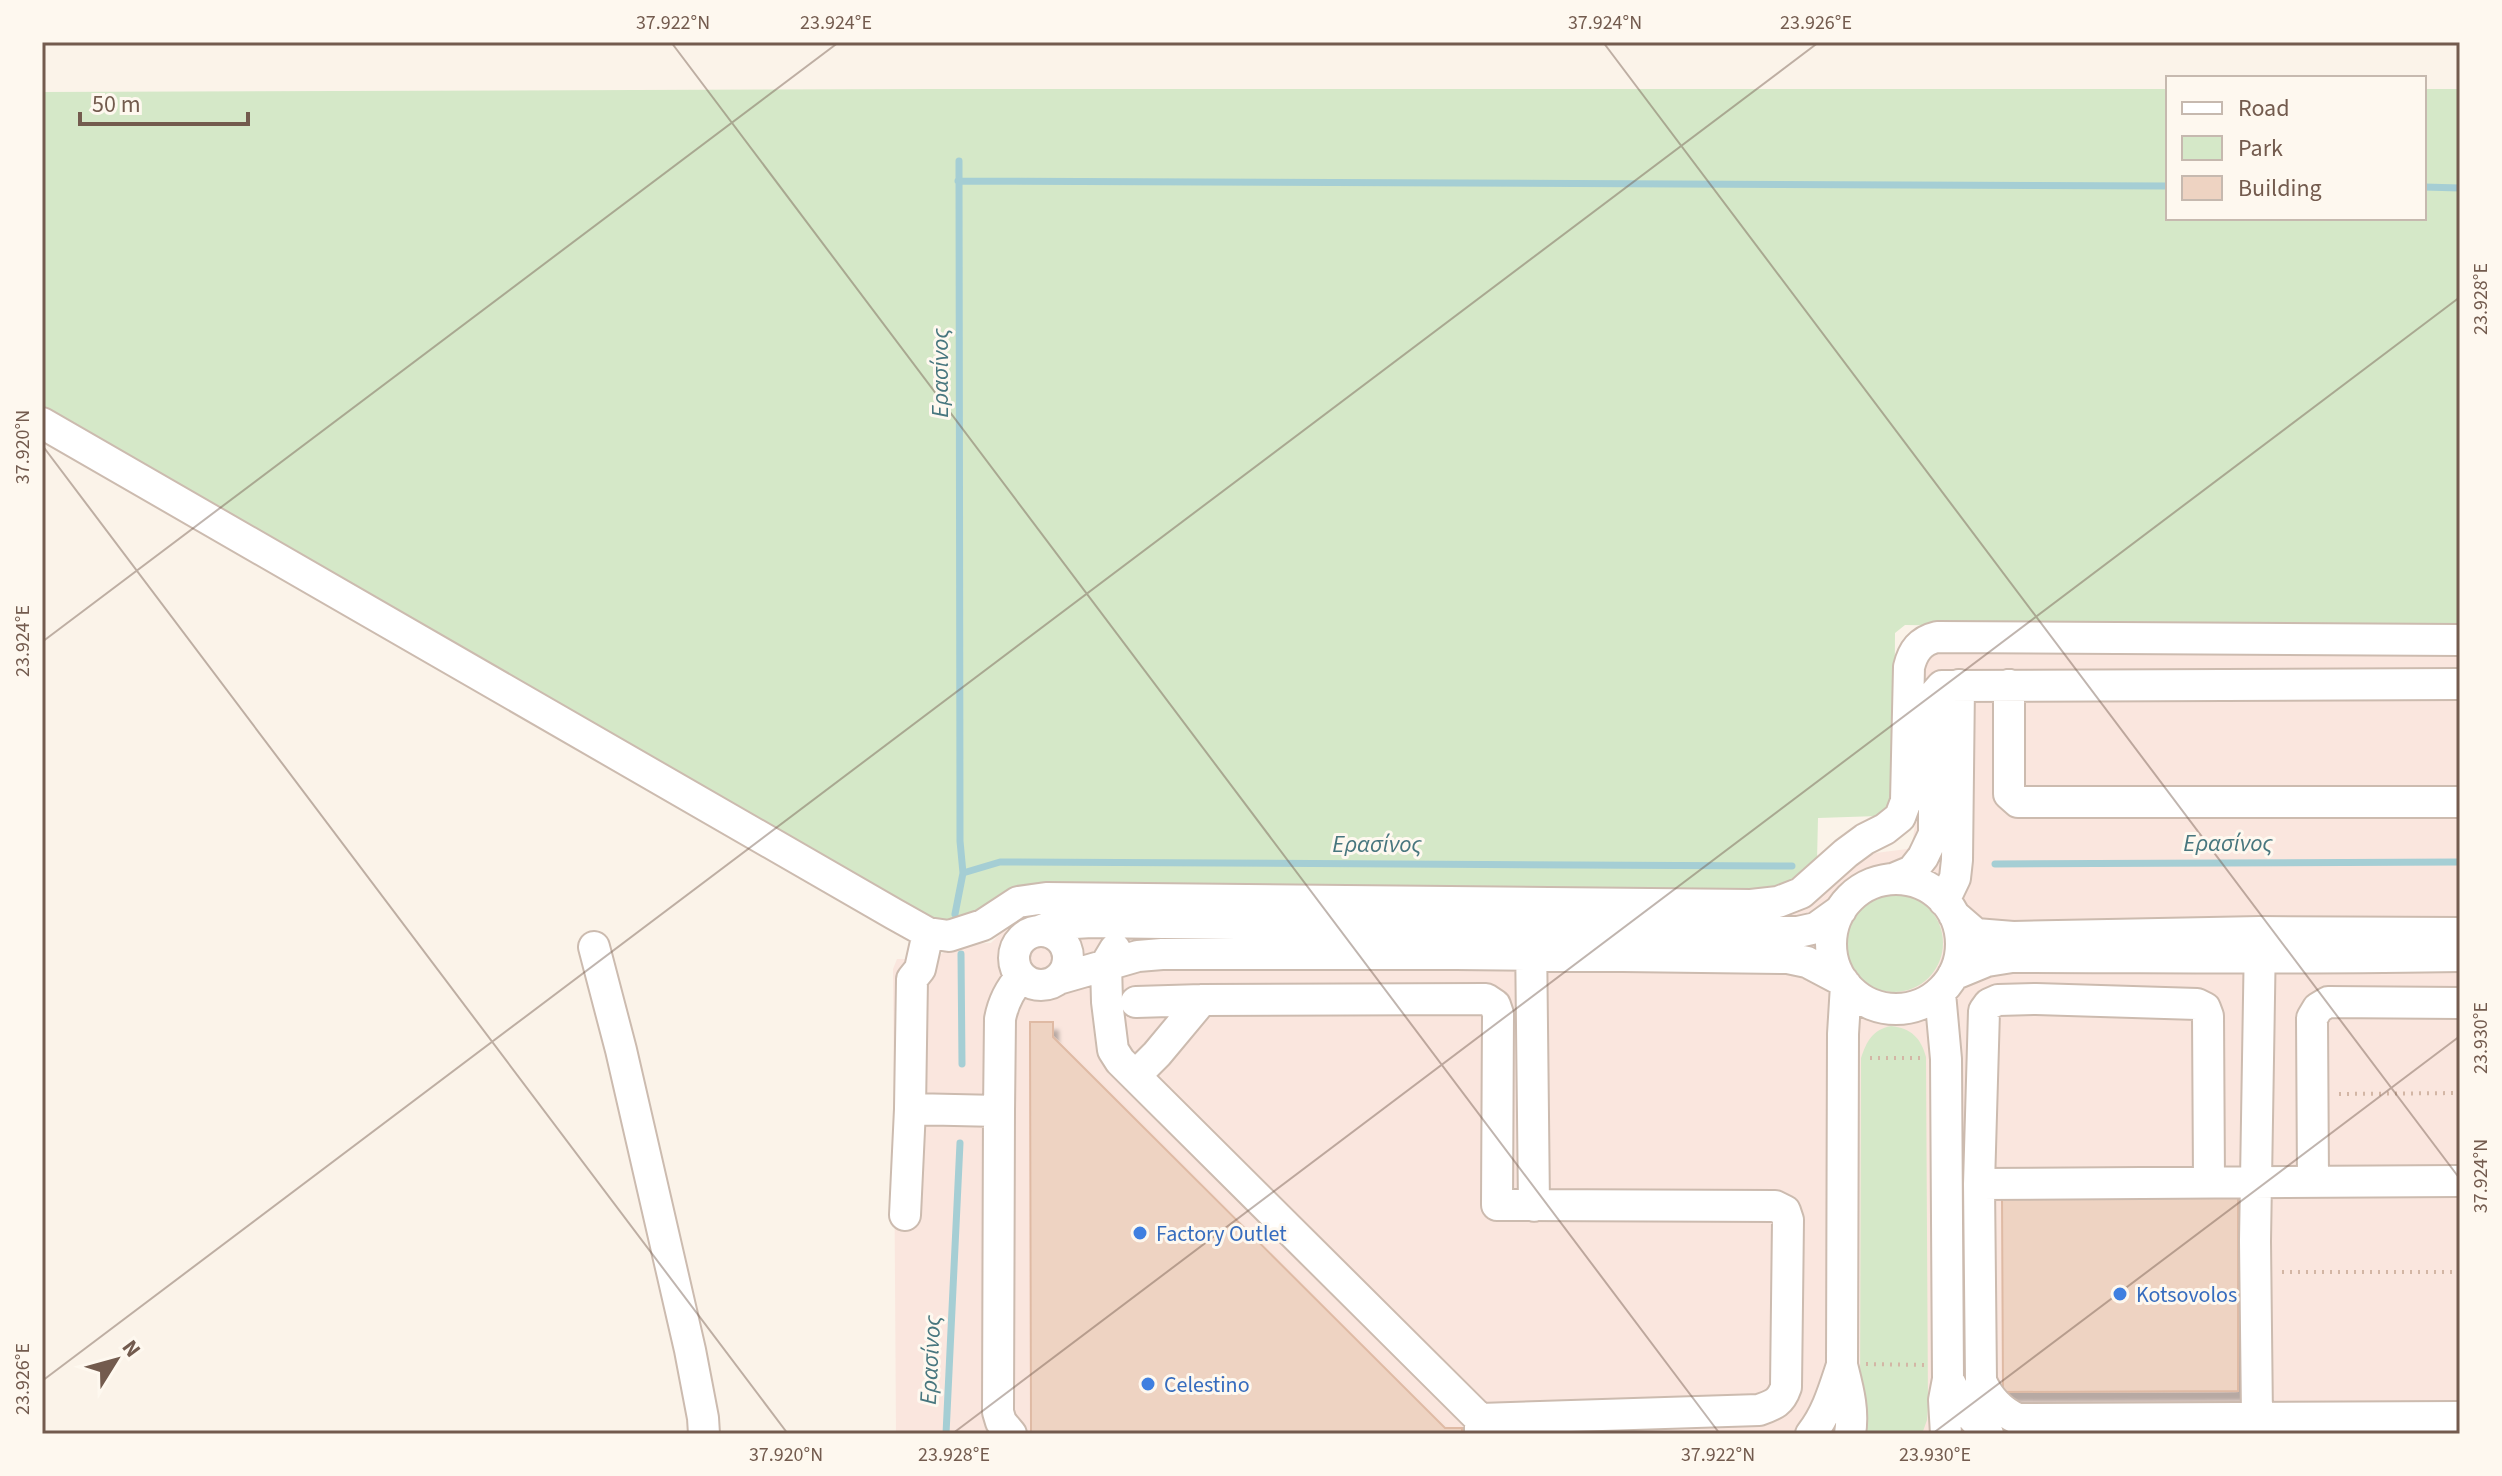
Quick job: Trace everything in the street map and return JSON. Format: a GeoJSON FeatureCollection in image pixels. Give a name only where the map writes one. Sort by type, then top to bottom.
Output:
{"type":"FeatureCollection","features":[{"type":"Feature","properties":{"kind":"street"},"geometry":{"type":"LineString","coordinates":[[42,423],[928,933],[949,936],[983,925],[1018,902],[1046,898],[1751,905],[1778,902],[1801,893],[1846,853],[1900,817],[1906,801],[1909,667],[1913,652],[1928,639],[2460,640]]}},
{"type":"Feature","properties":{"kind":"street"},"geometry":{"type":"LineString","coordinates":[[2460,684],[1942,686],[1935,694],[1934,834],[1923,857],[1912,871],[1858,891],[1841,910],[1816,928],[1798,932],[1532,941],[1162,954],[1106,964],[1043,985],[1021,977],[1014,961],[1014,952],[1023,938],[1057,924],[1075,922],[1194,924],[1532,941],[1788,958],[1807,962],[1844,983],[1862,999],[1892,1009],[1922,1004],[1946,984],[1987,961],[2012,957],[2460,933]]}},
{"type":"Feature","properties":{"kind":"street"},"geometry":{"type":"LineString","coordinates":[[1946,1434],[1938,1372],[1946,984],[1961,952],[1958,927],[1949,908],[1957,860],[1959,685]]}},
{"type":"Feature","properties":{"kind":"street"},"geometry":{"type":"LineString","coordinates":[[2009,685],[2009,794],[2018,802],[2460,802]]}},
{"type":"Feature","properties":{"kind":"street"},"geometry":{"type":"LineString","coordinates":[[1893,879],[1916,882],[1926,887],[1976,934],[2261,944],[2343,958],[2460,956]]}},
{"type":"Feature","properties":{"kind":"street"},"geometry":{"type":"LineString","coordinates":[[1841,910],[1835,921],[1831,946],[1844,983],[1850,1434]]}},
{"type":"Feature","properties":{"kind":"street"},"geometry":{"type":"LineString","coordinates":[[1136,1002],[1486,999],[1495,1005],[1498,1014],[1497,1205],[1775,1206],[1785,1211],[1788,1220],[1786,1387],[1783,1397],[1775,1405],[1759,1410],[1480,1427],[1113,1050],[1106,964],[1116,947],[1127,940],[1183,932],[1194,924]]}},
{"type":"Feature","properties":{"kind":"street"},"geometry":{"type":"LineString","coordinates":[[1039,931],[1055,935],[1066,948],[1067,965],[1058,979]]}},
{"type":"Feature","properties":{"kind":"street"},"geometry":{"type":"LineString","coordinates":[[905,1215],[912,979],[920,969],[928,933]]}},
{"type":"Feature","properties":{"kind":"street"},"geometry":{"type":"LineString","coordinates":[[1532,941],[1534,1206]]}},
{"type":"Feature","properties":{"kind":"street"},"geometry":{"type":"LineString","coordinates":[[2257,1417],[2261,944]]}},
{"type":"Feature","properties":{"kind":"street"},"geometry":{"type":"LineString","coordinates":[[594,947],[690,1350],[704,1434]]}},
{"type":"Feature","properties":{"kind":"street"},"geometry":{"type":"LineString","coordinates":[[1011,1434],[1001,1422],[998,1412],[1000,1019],[1009,994],[1021,977]]}},
{"type":"Feature","properties":{"kind":"street"},"geometry":{"type":"LineString","coordinates":[[2209,1181],[2208,1016],[2205,1008],[2197,1004],[2036,999],[1998,1000],[1989,1004],[1984,1011],[1979,1184],[1981,1381],[1988,1395],[2004,1413],[2018,1419],[2460,1417]]}},
{"type":"Feature","properties":{"kind":"street"},"geometry":{"type":"LineString","coordinates":[[1135,1076],[1202,1000]]}},
{"type":"Feature","properties":{"kind":"street"},"geometry":{"type":"LineString","coordinates":[[2313,1181],[2312,1018],[2318,1008],[2328,1002],[2460,1003]]}},
{"type":"Feature","properties":{"kind":"street"},"geometry":{"type":"LineString","coordinates":[[910,1109],[999,1111]]}},
{"type":"Feature","properties":{"kind":"street"},"geometry":{"type":"LineString","coordinates":[[1979,1184],[2460,1181]]}},
{"type":"Feature","properties":{"kind":"street"},"geometry":{"type":"LineString","coordinates":[[1811,1434],[1819,1425],[1851,1364]]}},
{"type":"Feature","properties":{"kind":"street"},"geometry":{"type":"LineString","coordinates":[[1938,1372],[1962,1406],[1988,1434]]}},
{"type":"Feature","properties":{"kind":"path"},"geometry":{"type":"LineString","coordinates":[[1859,1058],[1927,1059]]}},
{"type":"Feature","properties":{"kind":"path"},"geometry":{"type":"LineString","coordinates":[[2328,1094],[2460,1093]]}},
{"type":"Feature","properties":{"kind":"path"},"geometry":{"type":"LineString","coordinates":[[2256,1271],[2460,1272]]}},
{"type":"Feature","properties":{"kind":"path"},"geometry":{"type":"LineString","coordinates":[[1851,1364],[1938,1372]]}},
{"type":"Feature","properties":{"kind":"shaded area"},"geometry":{"type":"Polygon","coordinates":[[[2460,648],[2460,1434],[896,1434],[893,969],[897,959],[933,959],[957,944],[991,943],[1018,916],[1029,910],[1785,910],[1860,855],[1907,849],[1912,844],[1916,819],[1915,680],[1931,652],[2460,648]]]}},
{"type":"Feature","properties":{"kind":"green space"},"geometry":{"type":"Polygon","coordinates":[[[2166,89],[2166,220],[2426,220],[2426,89],[2460,89],[2460,632],[1905,625],[1895,633],[1894,781],[1888,809],[1878,816],[1818,818],[1817,861],[1782,890],[1023,893],[981,913],[950,923],[933,919],[42,415],[42,92],[2166,89]]]}},
{"type":"Feature","properties":{"kind":"green space"},"geometry":{"type":"Polygon","coordinates":[[[1894,894],[1913,898],[1929,908],[1939,924],[1943,943],[1939,962],[1929,978],[1913,988],[1894,992],[1875,988],[1859,978],[1849,962],[1845,943],[1849,924],[1859,908],[1875,898],[1894,894]]]}},
{"type":"Feature","properties":{"kind":"green space"},"geometry":{"type":"Polygon","coordinates":[[[1891,1026],[1914,1035],[1926,1057],[1928,1407],[1922,1434],[1865,1434],[1861,1423],[1861,1058],[1871,1037],[1891,1026]]]}},
{"type":"Feature","properties":{"kind":"building","name":"Factory Outlet"},"geometry":{"type":"Polygon","coordinates":[[[1030,1022],[1053,1022],[1053,1037],[1445,1428],[1462,1428],[1462,1434],[1031,1434],[1030,1022]]]}},
{"type":"Feature","properties":{"kind":"building","name":"Kotsovolos"},"geometry":{"type":"Polygon","coordinates":[[[2002,1196],[2238,1196],[2238,1391],[2003,1392],[2002,1196]]]}},
{"type":"Feature","properties":{"kind":"waterway","name":"Ερασίνος"},"geometry":{"type":"LineString","coordinates":[[955,914],[963,873],[960,841],[959,161]]}},
{"type":"Feature","properties":{"kind":"waterway"},"geometry":{"type":"LineString","coordinates":[[958,181],[2166,186]]}},
{"type":"Feature","properties":{"kind":"waterway"},"geometry":{"type":"LineString","coordinates":[[2426,187],[2460,188]]}},
{"type":"Feature","properties":{"kind":"waterway","name":"Ερασίνος"},"geometry":{"type":"LineString","coordinates":[[963,873],[1000,862],[1792,866]]}},
{"type":"Feature","properties":{"kind":"waterway","name":"Ερασίνος"},"geometry":{"type":"LineString","coordinates":[[1995,864],[2460,862]]}},
{"type":"Feature","properties":{"kind":"waterway","name":"Ερασίνος"},"geometry":{"type":"LineString","coordinates":[[961,954],[962,1064]]}},
{"type":"Feature","properties":{"kind":"waterway","name":"Ερασίνος"},"geometry":{"type":"LineString","coordinates":[[946,1434],[960,1143]]}},
{"type":"Feature","properties":{"kind":"place","name":"Factory Outlet"},"geometry":{"type":"Point","coordinates":[1140,1233]}},
{"type":"Feature","properties":{"kind":"place","name":"Kotsovolos"},"geometry":{"type":"Point","coordinates":[2120,1294]}},
{"type":"Feature","properties":{"kind":"place","name":"Celestino"},"geometry":{"type":"Point","coordinates":[1148,1384]}}]}
